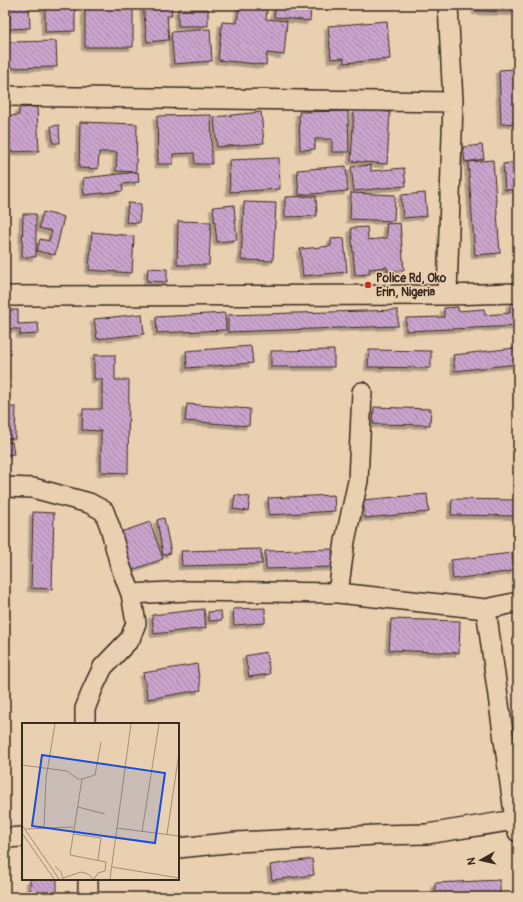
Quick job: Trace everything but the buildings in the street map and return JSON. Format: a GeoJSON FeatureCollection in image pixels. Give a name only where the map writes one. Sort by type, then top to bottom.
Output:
{"type":"FeatureCollection","features":[{"type":"Feature","properties":{"kind":"street"},"geometry":{"type":"LineString","coordinates":[[447,295],[453,102],[448,5]]}},
{"type":"Feature","properties":{"kind":"street"},"geometry":{"type":"LineString","coordinates":[[5,96],[453,102]]}},
{"type":"Feature","properties":{"kind":"street"},"geometry":{"type":"LineString","coordinates":[[5,296],[447,295],[518,293]]}},
{"type":"Feature","properties":{"kind":"street"},"geometry":{"type":"LineString","coordinates":[[338,593],[345,541],[358,480],[362,392]]}},
{"type":"Feature","properties":{"kind":"street"},"geometry":{"type":"LineString","coordinates":[[5,487],[33,488],[89,503],[104,511],[110,527],[120,565],[130,594],[136,623],[130,639],[103,667],[85,709],[85,723]]}},
{"type":"Feature","properties":{"kind":"street"},"geometry":{"type":"LineString","coordinates":[[130,594],[188,591],[338,593],[486,609],[518,602]]}},
{"type":"Feature","properties":{"kind":"street"},"geometry":{"type":"LineString","coordinates":[[179,848],[237,842],[427,834],[516,826],[486,609]]}},
{"type":"Feature","properties":{"kind":"street"},"geometry":{"type":"LineString","coordinates":[[5,838],[22,838]]}},
{"type":"Feature","properties":{"kind":"street"},"geometry":{"type":"LineString","coordinates":[[88,880],[88,897]]}},
{"type":"Feature","properties":{"kind":"place","name":"Police Rd, Oko Erin, Nigeria"},"geometry":{"type":"Point","coordinates":[368,285]}}]}
